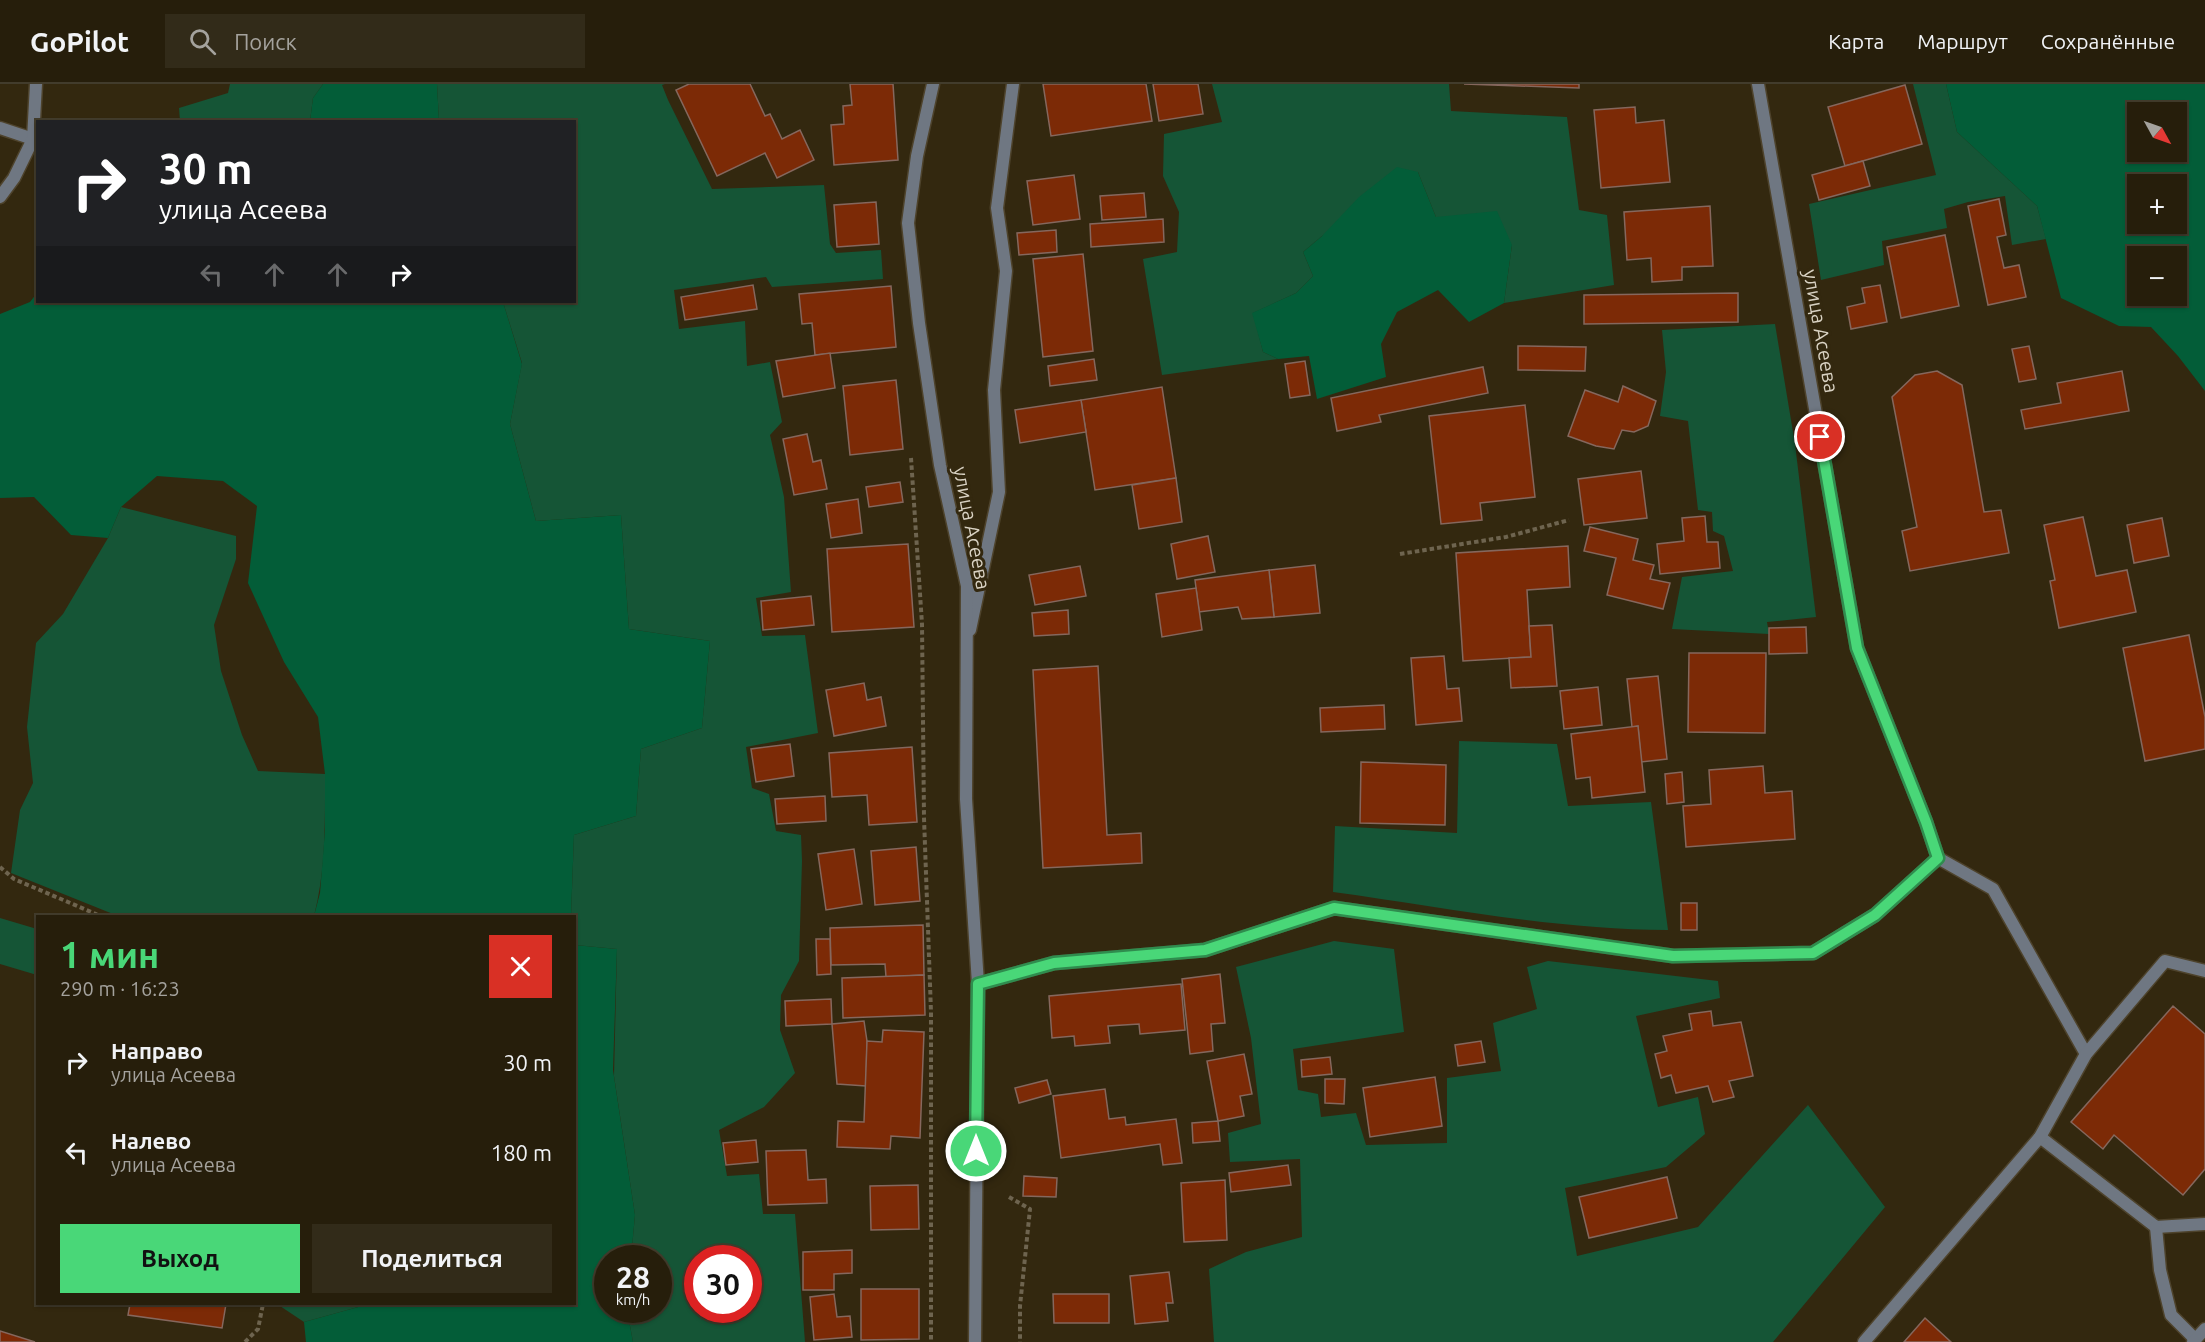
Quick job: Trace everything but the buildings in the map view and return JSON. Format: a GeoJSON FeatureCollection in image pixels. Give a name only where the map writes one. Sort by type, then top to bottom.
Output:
{"type":"FeatureCollection","features":[{"type":"Feature","properties":{"kind":"street"},"geometry":{"type":"LineString","coordinates":[[0,197],[14,178],[33,140],[36,84]]}},
{"type":"Feature","properties":{"kind":"street","name":"улица Асеева"},"geometry":{"type":"LineString","coordinates":[[933,84],[917,156],[908,223],[919,323],[940,465],[967,586],[966,800],[978,984],[975,1342]]}},
{"type":"Feature","properties":{"kind":"street"},"geometry":{"type":"LineString","coordinates":[[967,641],[999,492],[994,390],[1006,271],[997,208],[1013,84]]}},
{"type":"Feature","properties":{"kind":"street","name":"улица Асеева"},"geometry":{"type":"LineString","coordinates":[[1758,84],[1857,648],[1938,858]]}},
{"type":"Feature","properties":{"kind":"street"},"geometry":{"type":"LineString","coordinates":[[0,128],[33,140]]}},
{"type":"Feature","properties":{"kind":"street"},"geometry":{"type":"LineString","coordinates":[[978,984],[1054,963],[1205,950],[1334,908],[1673,956],[1813,953],[1875,915],[1938,858],[1993,889],[2086,1054]]}},
{"type":"Feature","properties":{"kind":"street"},"geometry":{"type":"LineString","coordinates":[[1864,1342],[2040,1137],[2086,1054],[2165,961],[2205,971]]}},
{"type":"Feature","properties":{"kind":"street"},"geometry":{"type":"LineString","coordinates":[[2040,1137],[2156,1227],[2205,1224]]}},
{"type":"Feature","properties":{"kind":"street"},"geometry":{"type":"LineString","coordinates":[[2156,1227],[2160,1270],[2171,1315],[2194,1340],[2205,1329]]}},
{"type":"Feature","properties":{"kind":"path"},"geometry":{"type":"LineString","coordinates":[[911,454],[922,624],[924,818],[932,1012],[931,1342]]}},
{"type":"Feature","properties":{"kind":"path"},"geometry":{"type":"LineString","coordinates":[[1400,554],[1506,537],[1569,520]]}},
{"type":"Feature","properties":{"kind":"path"},"geometry":{"type":"LineString","coordinates":[[0,867],[14,879],[96,915]]}},
{"type":"Feature","properties":{"kind":"path"},"geometry":{"type":"LineString","coordinates":[[1009,1197],[1030,1209],[1020,1306],[1020,1342]]}},
{"type":"Feature","properties":{"kind":"path"},"geometry":{"type":"LineString","coordinates":[[245,1342],[258,1329],[263,1305]]}},
{"type":"Feature","properties":{"kind":"green space"},"geometry":{"type":"Polygon","coordinates":[[[230,84],[323,84],[313,98],[310,120],[180,120],[179,108],[228,93],[230,84]]]}},
{"type":"Feature","properties":{"kind":"green space"},"geometry":{"type":"Polygon","coordinates":[[[323,84],[437,84],[439,120],[310,120],[313,98],[323,84]]]}},
{"type":"Feature","properties":{"kind":"green space"},"geometry":{"type":"Polygon","coordinates":[[[437,84],[665,84],[662,85],[668,100],[712,189],[824,185],[830,244],[836,253],[881,250],[883,279],[772,287],[766,277],[674,290],[679,329],[745,321],[747,366],[770,362],[782,422],[770,435],[784,497],[791,592],[756,598],[762,636],[805,635],[818,733],[746,747],[752,788],[769,794],[776,831],[801,835],[799,961],[781,995],[780,1030],[795,1073],[764,1107],[719,1130],[727,1176],[759,1174],[763,1214],[795,1214],[805,1342],[633,1342],[629,1323],[672,1323],[672,1245],[632,1245],[635,1215],[614,1076],[617,949],[576,945],[576,915],[571,915],[574,835],[636,816],[641,749],[702,728],[710,641],[629,629],[621,515],[536,521],[510,424],[522,363],[503,303],[576,303],[576,120],[439,120],[437,84]]]}},
{"type":"Feature","properties":{"kind":"green space"},"geometry":{"type":"Polygon","coordinates":[[[1212,84],[1449,84],[1451,111],[1567,117],[1579,210],[1607,215],[1614,285],[1504,303],[1512,245],[1436,217],[1418,172],[1322,236],[1303,252],[1313,276],[1296,293],[1253,313],[1263,352],[1278,359],[1162,375],[1143,259],[1177,252],[1179,212],[1163,176],[1164,134],[1222,122],[1212,84]]]}},
{"type":"Feature","properties":{"kind":"green space"},"geometry":{"type":"Polygon","coordinates":[[[1913,84],[1946,84],[1957,132],[2037,206],[2046,239],[2012,245],[2005,196],[1968,202],[1944,209],[1947,228],[1882,241],[1884,265],[1821,280],[1809,204],[1936,175],[1913,84]]]}},
{"type":"Feature","properties":{"kind":"green space"},"geometry":{"type":"Polygon","coordinates":[[[1946,84],[2205,84],[2205,391],[2178,356],[2151,327],[2119,326],[2061,298],[2037,206],[1957,132],[1946,84]]]}},
{"type":"Feature","properties":{"kind":"green space"},"geometry":{"type":"Polygon","coordinates":[[[1397,167],[1418,172],[1436,217],[1497,211],[1512,245],[1504,303],[1469,322],[1438,290],[1397,312],[1381,344],[1386,377],[1317,399],[1309,356],[1278,359],[1263,352],[1252,313],[1296,293],[1313,276],[1303,252],[1322,236],[1359,197],[1397,167]]]}},
{"type":"Feature","properties":{"kind":"green space"},"geometry":{"type":"Polygon","coordinates":[[[36,294],[36,303],[503,303],[522,364],[510,424],[536,521],[621,515],[629,629],[710,641],[702,728],[641,749],[636,816],[574,835],[571,915],[314,915],[320,893],[325,830],[325,774],[318,717],[284,662],[248,583],[257,506],[223,481],[157,476],[121,507],[108,538],[71,535],[34,497],[0,498],[0,314],[30,302],[36,294]]]}},
{"type":"Feature","properties":{"kind":"green space"},"geometry":{"type":"Polygon","coordinates":[[[1775,324],[1795,444],[1816,617],[1767,622],[1769,634],[1672,629],[1682,577],[1733,571],[1724,536],[1713,531],[1712,512],[1698,510],[1688,421],[1660,416],[1666,372],[1662,330],[1775,324]]]}},
{"type":"Feature","properties":{"kind":"green space"},"geometry":{"type":"Polygon","coordinates":[[[121,507],[236,536],[236,559],[214,625],[221,671],[242,735],[258,771],[325,774],[323,864],[314,915],[116,915],[11,873],[20,810],[33,783],[27,727],[36,643],[63,614],[108,538],[121,507]]]}},
{"type":"Feature","properties":{"kind":"green space"},"geometry":{"type":"Polygon","coordinates":[[[1459,741],[1557,744],[1568,806],[1651,802],[1668,930],[1541,922],[1333,892],[1335,826],[1457,833],[1459,741]]]}},
{"type":"Feature","properties":{"kind":"green space"},"geometry":{"type":"Polygon","coordinates":[[[0,918],[36,929],[36,975],[0,964],[0,918]]]}},
{"type":"Feature","properties":{"kind":"green space"},"geometry":{"type":"Polygon","coordinates":[[[1334,941],[1394,949],[1404,1032],[1293,1049],[1298,1090],[1318,1094],[1321,1117],[1356,1113],[1366,1145],[1447,1143],[1447,1078],[1501,1071],[1493,1023],[1537,1009],[1527,967],[1548,961],[1718,981],[1720,998],[1636,1016],[1658,1107],[1698,1097],[1705,1134],[1666,1167],[1565,1188],[1577,1256],[1698,1227],[1808,1105],[1885,1207],[1773,1342],[1214,1342],[1209,1269],[1246,1252],[1302,1237],[1300,1159],[1230,1162],[1228,1133],[1261,1124],[1251,1038],[1236,967],[1334,941]]]}},
{"type":"Feature","properties":{"kind":"green space"},"geometry":{"type":"Polygon","coordinates":[[[576,945],[617,949],[613,1070],[635,1215],[632,1245],[594,1245],[594,1323],[629,1323],[633,1342],[306,1342],[304,1322],[365,1305],[576,1305],[576,945]]]}},
{"type":"Feature","properties":{"kind":"green space"},"geometry":{"type":"Polygon","coordinates":[[[278,1305],[365,1305],[304,1322],[278,1305]]]}},
{"type":"Feature","properties":{"kind":"route"},"geometry":{"type":"LineString","coordinates":[[976,1151],[978,984],[1054,963],[1205,950],[1334,908],[1673,956],[1813,953],[1875,915],[1938,858],[1857,648],[1820,437]]}}]}
